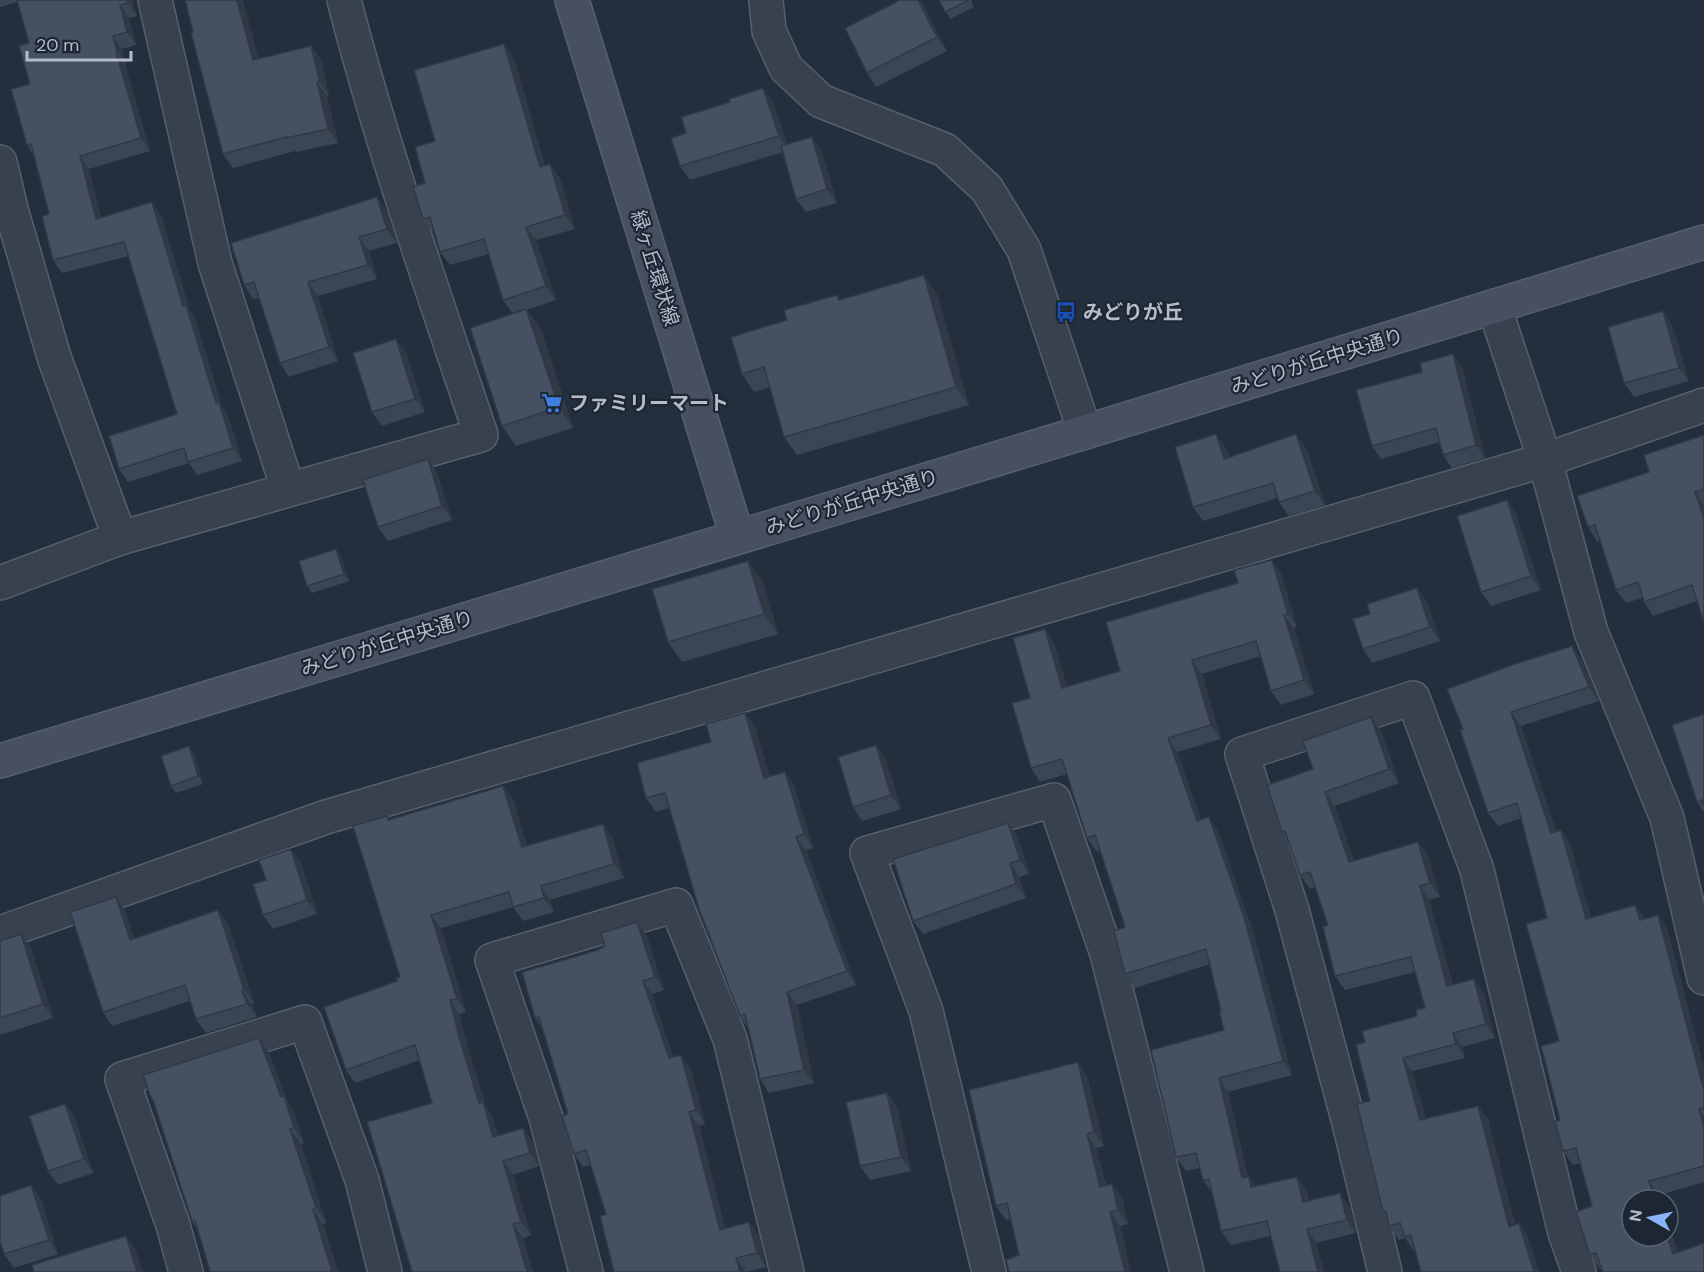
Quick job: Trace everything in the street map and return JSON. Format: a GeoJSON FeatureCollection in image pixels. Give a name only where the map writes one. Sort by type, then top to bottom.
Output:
{"type":"FeatureCollection","features":[{"type":"Feature","properties":{"kind":"street"},"geometry":{"type":"LineString","coordinates":[[155,0],[215,263],[288,489]]}},
{"type":"Feature","properties":{"kind":"street"},"geometry":{"type":"LineString","coordinates":[[0,583],[120,538],[481,435],[361,67],[344,0]]}},
{"type":"Feature","properties":{"kind":"street","name":"緑ヶ丘環状線"},"geometry":{"type":"LineString","coordinates":[[572,0],[737,536]]}},
{"type":"Feature","properties":{"kind":"street"},"geometry":{"type":"LineString","coordinates":[[766,0],[769,31],[786,68],[821,101],[945,150],[987,189],[1024,250],[1085,432]]}},
{"type":"Feature","properties":{"kind":"street"},"geometry":{"type":"LineString","coordinates":[[0,162],[11,209],[54,357],[120,538]]}},
{"type":"Feature","properties":{"kind":"street","name":"みどりが丘中央通り"},"geometry":{"type":"LineString","coordinates":[[0,761],[1704,242]]}},
{"type":"Feature","properties":{"kind":"street"},"geometry":{"type":"LineString","coordinates":[[1494,306],[1545,460],[1591,632],[1667,818],[1704,978]]}},
{"type":"Feature","properties":{"kind":"street"},"geometry":{"type":"LineString","coordinates":[[0,933],[326,817],[1545,460],[1704,405]]}},
{"type":"Feature","properties":{"kind":"street"},"geometry":{"type":"LineString","coordinates":[[1385,1272],[1346,1112],[1292,910],[1242,754],[1413,698],[1477,870],[1565,1233],[1579,1272]]}},
{"type":"Feature","properties":{"kind":"street"},"geometry":{"type":"LineString","coordinates":[[989,1272],[926,1011],[867,853],[1054,800],[1107,954],[1187,1272]]}},
{"type":"Feature","properties":{"kind":"street"},"geometry":{"type":"LineString","coordinates":[[586,1272],[546,1118],[492,960],[676,905],[730,1039],[788,1272]]}},
{"type":"Feature","properties":{"kind":"street"},"geometry":{"type":"LineString","coordinates":[[186,1272],[173,1226],[122,1079],[305,1022],[362,1180],[385,1272]]}},
{"type":"Feature","properties":{"kind":"building"},"geometry":{"type":"Polygon","coordinates":[[[17,0],[127,0],[128,3],[120,5],[127,32],[113,36],[141,138],[80,156],[96,219],[152,202],[183,306],[186,305],[216,403],[219,402],[233,448],[188,462],[184,448],[119,469],[109,436],[177,414],[124,242],[53,260],[42,216],[49,214],[31,144],[27,145],[11,89],[30,84],[19,46],[29,43],[17,0]]]}},
{"type":"Feature","properties":{"kind":"building"},"geometry":{"type":"Polygon","coordinates":[[[185,0],[237,0],[253,60],[311,46],[328,129],[286,137],[223,154],[191,33],[193,32],[185,0]]]}},
{"type":"Feature","properties":{"kind":"building"},"geometry":{"type":"Polygon","coordinates":[[[900,0],[918,0],[937,37],[867,73],[845,28],[900,0]]]}},
{"type":"Feature","properties":{"kind":"building"},"geometry":{"type":"Polygon","coordinates":[[[939,0],[969,0],[945,12],[939,0]]]}},
{"type":"Feature","properties":{"kind":"building"},"geometry":{"type":"Polygon","coordinates":[[[504,44],[540,167],[550,164],[565,215],[526,227],[546,286],[503,300],[484,239],[440,252],[430,217],[423,219],[413,187],[425,183],[415,147],[435,141],[414,70],[504,44]]]}},
{"type":"Feature","properties":{"kind":"building"},"geometry":{"type":"Polygon","coordinates":[[[763,88],[779,136],[680,166],[671,138],[686,133],[681,117],[730,102],[729,99],[763,88]]]}},
{"type":"Feature","properties":{"kind":"building"},"geometry":{"type":"Polygon","coordinates":[[[812,137],[827,189],[796,199],[781,146],[812,137]]]}},
{"type":"Feature","properties":{"kind":"building"},"geometry":{"type":"Polygon","coordinates":[[[377,197],[387,229],[359,237],[368,265],[308,282],[329,347],[280,363],[254,282],[244,285],[231,243],[377,197]]]}},
{"type":"Feature","properties":{"kind":"building"},"geometry":{"type":"Polygon","coordinates":[[[924,275],[956,387],[784,437],[764,367],[742,374],[731,337],[787,320],[784,310],[837,295],[839,300],[924,275]]]}},
{"type":"Feature","properties":{"kind":"building"},"geometry":{"type":"Polygon","coordinates":[[[526,309],[559,407],[502,426],[470,328],[526,309]]]}},
{"type":"Feature","properties":{"kind":"building"},"geometry":{"type":"Polygon","coordinates":[[[1663,311],[1679,368],[1624,383],[1608,327],[1663,311]]]}},
{"type":"Feature","properties":{"kind":"building"},"geometry":{"type":"Polygon","coordinates":[[[396,339],[415,399],[372,412],[353,353],[396,339]]]}},
{"type":"Feature","properties":{"kind":"building"},"geometry":{"type":"Polygon","coordinates":[[[1453,354],[1476,445],[1443,455],[1436,428],[1372,446],[1356,390],[1422,372],[1420,363],[1453,354]]]}},
{"type":"Feature","properties":{"kind":"building"},"geometry":{"type":"Polygon","coordinates":[[[1216,434],[1224,459],[1296,434],[1315,491],[1279,502],[1273,483],[1193,507],[1175,447],[1216,434]]]}},
{"type":"Feature","properties":{"kind":"building"},"geometry":{"type":"Polygon","coordinates":[[[1704,435],[1704,489],[1695,492],[1704,518],[1704,623],[1692,585],[1644,602],[1638,582],[1616,590],[1595,525],[1588,527],[1577,496],[1649,472],[1644,455],[1704,435]]]}},
{"type":"Feature","properties":{"kind":"building"},"geometry":{"type":"Polygon","coordinates":[[[428,459],[442,506],[378,527],[363,480],[428,459]]]}},
{"type":"Feature","properties":{"kind":"building"},"geometry":{"type":"Polygon","coordinates":[[[1507,500],[1531,576],[1481,592],[1457,516],[1507,500]]]}},
{"type":"Feature","properties":{"kind":"building"},"geometry":{"type":"Polygon","coordinates":[[[336,549],[344,574],[307,586],[299,561],[336,549]]]}},
{"type":"Feature","properties":{"kind":"building"},"geometry":{"type":"Polygon","coordinates":[[[1272,560],[1288,614],[1284,615],[1304,680],[1271,691],[1256,641],[1192,660],[1211,725],[1168,738],[1197,821],[1209,817],[1244,917],[1283,1061],[1219,1078],[1242,1178],[1249,1177],[1251,1187],[1297,1177],[1303,1202],[1340,1193],[1347,1220],[1307,1229],[1318,1272],[1280,1272],[1267,1221],[1221,1231],[1209,1179],[1203,1180],[1196,1153],[1176,1157],[1151,1050],[1224,1030],[1206,949],[1125,974],[1114,931],[1125,927],[1095,835],[1087,838],[1062,759],[1031,768],[1012,703],[1030,698],[1013,638],[1045,629],[1062,688],[1120,671],[1106,622],[1238,583],[1234,570],[1272,560]]]}},
{"type":"Feature","properties":{"kind":"building"},"geometry":{"type":"Polygon","coordinates":[[[748,561],[764,614],[668,642],[652,589],[748,561]]]}},
{"type":"Feature","properties":{"kind":"building"},"geometry":{"type":"Polygon","coordinates":[[[1417,588],[1430,627],[1363,649],[1353,619],[1370,614],[1367,604],[1417,588]]]}},
{"type":"Feature","properties":{"kind":"building"},"geometry":{"type":"Polygon","coordinates":[[[1572,646],[1589,687],[1511,712],[1551,833],[1561,830],[1586,919],[1635,905],[1640,920],[1658,915],[1704,1091],[1704,1108],[1699,1109],[1704,1127],[1704,1166],[1649,1181],[1651,1188],[1620,1188],[1620,1248],[1671,1248],[1673,1254],[1704,1243],[1704,1272],[1603,1272],[1596,1253],[1590,1255],[1576,1212],[1592,1206],[1576,1148],[1563,1151],[1555,1121],[1560,1120],[1541,1046],[1559,1041],[1526,924],[1547,918],[1517,803],[1488,813],[1460,730],[1463,729],[1447,689],[1572,646]]]}},
{"type":"Feature","properties":{"kind":"building"},"geometry":{"type":"Polygon","coordinates":[[[745,713],[764,778],[785,772],[804,834],[796,837],[847,971],[787,992],[804,1070],[760,1079],[745,1014],[740,1016],[699,909],[665,793],[646,798],[637,763],[711,742],[706,724],[745,713]]]}},
{"type":"Feature","properties":{"kind":"building"},"geometry":{"type":"Polygon","coordinates":[[[1704,714],[1704,805],[1702,800],[1697,802],[1672,725],[1704,714]]]}},
{"type":"Feature","properties":{"kind":"building"},"geometry":{"type":"Polygon","coordinates":[[[1371,717],[1389,769],[1325,792],[1349,862],[1418,842],[1430,883],[1420,886],[1447,986],[1474,979],[1486,1024],[1453,1033],[1456,1044],[1403,1058],[1420,1120],[1478,1106],[1509,1227],[1519,1223],[1534,1272],[1421,1272],[1411,1235],[1405,1237],[1400,1223],[1389,1226],[1386,1211],[1383,1211],[1357,1104],[1370,1101],[1356,1045],[1365,1042],[1362,1031],[1417,1016],[1416,1010],[1425,1008],[1411,957],[1335,976],[1323,927],[1328,925],[1310,872],[1300,875],[1285,831],[1282,832],[1267,785],[1313,769],[1303,741],[1371,717]]]}},
{"type":"Feature","properties":{"kind":"building"},"geometry":{"type":"Polygon","coordinates":[[[876,745],[891,795],[853,807],[838,757],[876,745]]]}},
{"type":"Feature","properties":{"kind":"building"},"geometry":{"type":"Polygon","coordinates":[[[189,746],[198,776],[171,786],[161,756],[189,746]]]}},
{"type":"Feature","properties":{"kind":"building"},"geometry":{"type":"Polygon","coordinates":[[[503,786],[522,847],[603,824],[614,864],[541,886],[544,898],[513,907],[509,892],[431,915],[457,999],[450,1000],[459,1037],[479,1103],[483,1102],[493,1137],[523,1128],[530,1153],[503,1161],[521,1222],[513,1224],[527,1272],[412,1272],[367,1122],[432,1103],[415,1045],[346,1070],[324,1007],[397,981],[396,978],[400,977],[353,826],[387,816],[388,820],[503,786]]]}},
{"type":"Feature","properties":{"kind":"building"},"geometry":{"type":"Polygon","coordinates":[[[1008,823],[1020,860],[1010,863],[1016,884],[913,921],[893,859],[1008,823]]]}},
{"type":"Feature","properties":{"kind":"building"},"geometry":{"type":"Polygon","coordinates":[[[291,849],[307,900],[263,915],[253,884],[266,880],[259,860],[291,849]]]}},
{"type":"Feature","properties":{"kind":"building"},"geometry":{"type":"Polygon","coordinates":[[[116,897],[130,940],[218,910],[247,1004],[196,1019],[185,985],[103,1012],[70,912],[116,897]]]}},
{"type":"Feature","properties":{"kind":"building"},"geometry":{"type":"Polygon","coordinates":[[[637,922],[655,977],[643,981],[669,1058],[681,1055],[696,1110],[689,1112],[720,1230],[749,1222],[757,1253],[736,1258],[740,1272],[614,1272],[600,1216],[606,1214],[586,1150],[574,1154],[562,1116],[568,1114],[539,1017],[535,1018],[522,972],[595,951],[605,946],[601,933],[637,922]]]}},
{"type":"Feature","properties":{"kind":"building"},"geometry":{"type":"Polygon","coordinates":[[[21,934],[43,1004],[0,1018],[0,941],[21,934]]]}},
{"type":"Feature","properties":{"kind":"building"},"geometry":{"type":"Polygon","coordinates":[[[259,1038],[281,1097],[284,1096],[294,1128],[290,1129],[316,1208],[313,1209],[332,1272],[210,1272],[195,1220],[192,1221],[143,1075],[259,1038]]]}},
{"type":"Feature","properties":{"kind":"building"},"geometry":{"type":"Polygon","coordinates":[[[1078,1062],[1094,1132],[1087,1134],[1100,1187],[1112,1184],[1118,1210],[1110,1212],[1125,1272],[1009,1272],[1006,1260],[1019,1255],[1007,1203],[996,1206],[969,1090],[1078,1062]]]}},
{"type":"Feature","properties":{"kind":"building"},"geometry":{"type":"Polygon","coordinates":[[[887,1093],[901,1157],[860,1166],[846,1102],[887,1093]]]}},
{"type":"Feature","properties":{"kind":"building"},"geometry":{"type":"Polygon","coordinates":[[[65,1104],[84,1159],[48,1171],[29,1116],[65,1104]]]}},
{"type":"Feature","properties":{"kind":"building"},"geometry":{"type":"Polygon","coordinates":[[[31,1185],[49,1240],[4,1254],[0,1241],[0,1196],[31,1185]]]}},
{"type":"Feature","properties":{"kind":"building"},"geometry":{"type":"Polygon","coordinates":[[[126,1236],[137,1272],[34,1272],[32,1265],[126,1236]]]}},
{"type":"Feature","properties":{"kind":"place","name":"みどりが丘"},"geometry":{"type":"Point","coordinates":[1066,312]}},
{"type":"Feature","properties":{"kind":"place","name":"ファミリーマート"},"geometry":{"type":"Point","coordinates":[552,403]}}]}
